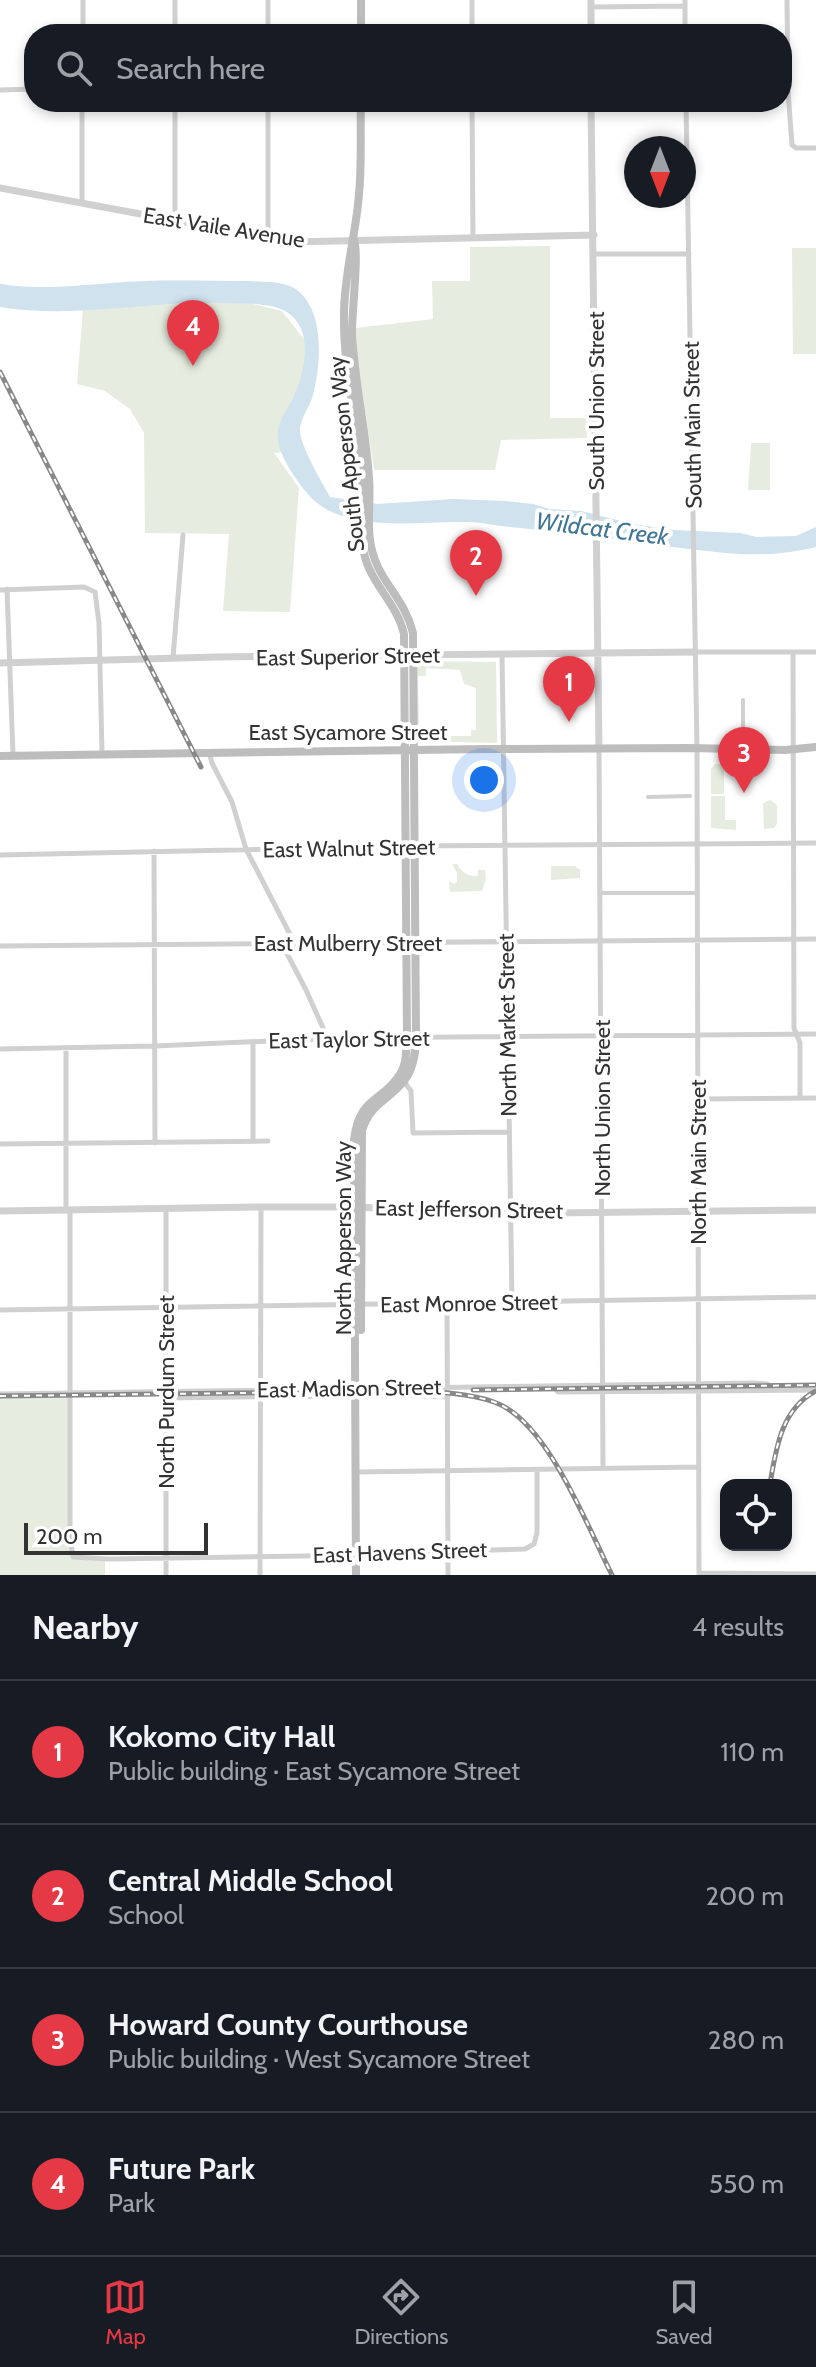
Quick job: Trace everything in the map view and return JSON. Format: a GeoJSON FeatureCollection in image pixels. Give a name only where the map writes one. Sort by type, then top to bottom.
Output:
{"type":"FeatureCollection","features":[{"type":"Feature","properties":{"kind":"main road"},"geometry":{"type":"LineString","coordinates":[[361,0],[361,24]]}},
{"type":"Feature","properties":{"kind":"main road","name":"South Apperson Way"},"geometry":{"type":"LineString","coordinates":[[361,112],[360,191],[352,293],[354,362],[366,482],[366,539],[377,569],[410,618],[413,633],[409,655],[409,750]]}},
{"type":"Feature","properties":{"kind":"main road","name":"East Sycamore Street"},"geometry":{"type":"LineString","coordinates":[[0,756],[816,747]]}},
{"type":"Feature","properties":{"kind":"main road","name":"North Apperson Way"},"geometry":{"type":"LineString","coordinates":[[356,1575],[358,1207],[354,1140],[359,1119],[371,1101],[401,1079],[413,1060],[409,750]]}},
{"type":"Feature","properties":{"kind":"main road","name":"North Apperson Way"},"geometry":{"type":"LineString","coordinates":[[356,1554],[359,1544],[358,1392]]}},
{"type":"Feature","properties":{"kind":"street"},"geometry":{"type":"LineString","coordinates":[[83,0],[83,24]]}},
{"type":"Feature","properties":{"kind":"street"},"geometry":{"type":"LineString","coordinates":[[175,0],[175,24]]}},
{"type":"Feature","properties":{"kind":"street"},"geometry":{"type":"LineString","coordinates":[[268,0],[268,24]]}},
{"type":"Feature","properties":{"kind":"street"},"geometry":{"type":"LineString","coordinates":[[472,0],[472,24]]}},
{"type":"Feature","properties":{"kind":"street"},"geometry":{"type":"LineString","coordinates":[[786,24],[787,0]]}},
{"type":"Feature","properties":{"kind":"street"},"geometry":{"type":"LineString","coordinates":[[591,24],[591,3],[685,3],[685,24]]}},
{"type":"Feature","properties":{"kind":"street"},"geometry":{"type":"LineString","coordinates":[[0,90],[24,89]]}},
{"type":"Feature","properties":{"kind":"street"},"geometry":{"type":"LineString","coordinates":[[82,112],[82,203]]}},
{"type":"Feature","properties":{"kind":"street"},"geometry":{"type":"LineString","coordinates":[[175,112],[175,221]]}},
{"type":"Feature","properties":{"kind":"street"},"geometry":{"type":"LineString","coordinates":[[268,112],[268,239]]}},
{"type":"Feature","properties":{"kind":"street"},"geometry":{"type":"LineString","coordinates":[[472,112],[473,238]]}},
{"type":"Feature","properties":{"kind":"street","name":"South Union Street"},"geometry":{"type":"LineString","coordinates":[[591,112],[599,749]]}},
{"type":"Feature","properties":{"kind":"street","name":"South Main Street"},"geometry":{"type":"LineString","coordinates":[[686,112],[697,749]]}},
{"type":"Feature","properties":{"kind":"street"},"geometry":{"type":"LineString","coordinates":[[788,112],[793,147],[816,148]]}},
{"type":"Feature","properties":{"kind":"street","name":"East Vaile Avenue"},"geometry":{"type":"LineString","coordinates":[[0,188],[292,242],[594,235]]}},
{"type":"Feature","properties":{"kind":"street"},"geometry":{"type":"LineString","coordinates":[[594,254],[689,254]]}},
{"type":"Feature","properties":{"kind":"street"},"geometry":{"type":"LineString","coordinates":[[173,658],[183,535]]}},
{"type":"Feature","properties":{"kind":"street"},"geometry":{"type":"LineString","coordinates":[[13,755],[4,589],[84,587],[95,592],[97,599],[102,753]]}},
{"type":"Feature","properties":{"kind":"street"},"geometry":{"type":"LineString","coordinates":[[695,652],[816,652]]}},
{"type":"Feature","properties":{"kind":"street","name":"East Superior Street"},"geometry":{"type":"LineString","coordinates":[[0,663],[99,659],[695,652]]}},
{"type":"Feature","properties":{"kind":"street"},"geometry":{"type":"LineString","coordinates":[[793,652],[794,1028],[800,1043],[800,1098]]}},
{"type":"Feature","properties":{"kind":"street","name":"North Market Street"},"geometry":{"type":"LineString","coordinates":[[502,654],[512,1302]]}},
{"type":"Feature","properties":{"kind":"street"},"geometry":{"type":"LineString","coordinates":[[743,700],[743,742]]}},
{"type":"Feature","properties":{"kind":"street","name":"North Union Street"},"geometry":{"type":"LineString","coordinates":[[599,749],[603,1467]]}},
{"type":"Feature","properties":{"kind":"street","name":"North Main Street"},"geometry":{"type":"LineString","coordinates":[[697,749],[699,1574]]}},
{"type":"Feature","properties":{"kind":"street"},"geometry":{"type":"LineString","coordinates":[[209,752],[232,802],[246,849],[295,944]]}},
{"type":"Feature","properties":{"kind":"street"},"geometry":{"type":"LineString","coordinates":[[648,797],[690,796]]}},
{"type":"Feature","properties":{"kind":"street","name":"East Walnut Street"},"geometry":{"type":"LineString","coordinates":[[0,855],[410,846],[816,843]]}},
{"type":"Feature","properties":{"kind":"street"},"geometry":{"type":"LineString","coordinates":[[154,851],[155,1143]]}},
{"type":"Feature","properties":{"kind":"street"},"geometry":{"type":"LineString","coordinates":[[601,893],[697,893]]}},
{"type":"Feature","properties":{"kind":"street","name":"East Mulberry Street"},"geometry":{"type":"LineString","coordinates":[[0,946],[816,939]]}},
{"type":"Feature","properties":{"kind":"street"},"geometry":{"type":"LineString","coordinates":[[281,943],[328,1039]]}},
{"type":"Feature","properties":{"kind":"street","name":"East Taylor Street"},"geometry":{"type":"LineString","coordinates":[[0,1049],[412,1037],[816,1034]]}},
{"type":"Feature","properties":{"kind":"street"},"geometry":{"type":"LineString","coordinates":[[253,1042],[253,1141]]}},
{"type":"Feature","properties":{"kind":"street"},"geometry":{"type":"LineString","coordinates":[[66,1048],[70,1393]]}},
{"type":"Feature","properties":{"kind":"street"},"geometry":{"type":"LineString","coordinates":[[401,1079],[411,1091],[413,1133],[509,1132]]}},
{"type":"Feature","properties":{"kind":"street"},"geometry":{"type":"LineString","coordinates":[[698,1099],[816,1098]]}},
{"type":"Feature","properties":{"kind":"street"},"geometry":{"type":"LineString","coordinates":[[0,1144],[268,1141]]}},
{"type":"Feature","properties":{"kind":"street"},"geometry":{"type":"LineString","coordinates":[[260,1575],[261,1207]]}},
{"type":"Feature","properties":{"kind":"street","name":"East Jefferson Street"},"geometry":{"type":"LineString","coordinates":[[0,1211],[261,1207],[358,1207],[462,1214],[816,1210]]}},
{"type":"Feature","properties":{"kind":"street","name":"North Purdum Street"},"geometry":{"type":"LineString","coordinates":[[166,1209],[166,1575]]}},
{"type":"Feature","properties":{"kind":"street","name":"East Monroe Street"},"geometry":{"type":"LineString","coordinates":[[0,1310],[816,1297]]}},
{"type":"Feature","properties":{"kind":"street"},"geometry":{"type":"LineString","coordinates":[[447,1304],[448,1575]]}},
{"type":"Feature","properties":{"kind":"street"},"geometry":{"type":"LineString","coordinates":[[699,1387],[763,1383],[776,1390],[816,1390]]}},
{"type":"Feature","properties":{"kind":"street","name":"East Madison Street"},"geometry":{"type":"LineString","coordinates":[[0,1394],[261,1394],[448,1386],[603,1384],[699,1387]]}},
{"type":"Feature","properties":{"kind":"street","name":"East Madison Street"},"geometry":{"type":"LineString","coordinates":[[555,1387],[558,1392],[603,1392],[699,1387]]}},
{"type":"Feature","properties":{"kind":"street","name":"East Madison Street"},"geometry":{"type":"LineString","coordinates":[[358,1392],[448,1397]]}},
{"type":"Feature","properties":{"kind":"street","name":"East Havens Street"},"geometry":{"type":"LineString","coordinates":[[70,1393],[70,1538],[73,1557],[525,1549],[534,1544],[537,1533],[537,1470]]}},
{"type":"Feature","properties":{"kind":"street"},"geometry":{"type":"LineString","coordinates":[[359,1472],[699,1467]]}},
{"type":"Feature","properties":{"kind":"street"},"geometry":{"type":"LineString","coordinates":[[699,1574],[816,1574]]}},
{"type":"Feature","properties":{"kind":"shaded area"},"geometry":{"type":"Polygon","coordinates":[[[550,246],[550,418],[587,418],[587,438],[501,440],[495,470],[374,470],[357,356],[356,328],[433,319],[432,281],[470,281],[470,247],[550,246]]]}},
{"type":"Feature","properties":{"kind":"shaded area"},"geometry":{"type":"Polygon","coordinates":[[[792,248],[816,248],[816,354],[793,354],[792,248]]]}},
{"type":"Feature","properties":{"kind":"shaded area"},"geometry":{"type":"Polygon","coordinates":[[[237,300],[282,311],[310,347],[290,452],[274,453],[299,488],[290,612],[223,611],[229,534],[145,533],[144,433],[130,409],[105,391],[77,384],[83,310],[237,300]]]}},
{"type":"Feature","properties":{"kind":"shaded area"},"geometry":{"type":"Polygon","coordinates":[[[751,443],[770,443],[770,490],[748,490],[751,443]]]}},
{"type":"Feature","properties":{"kind":"shaded area"},"geometry":{"type":"Polygon","coordinates":[[[416,661],[496,662],[497,743],[416,741],[416,661]],[[426,668],[426,676],[418,676],[419,730],[423,731],[424,736],[471,736],[471,730],[476,730],[476,688],[464,684],[460,670],[426,668]]]}},
{"type":"Feature","properties":{"kind":"shaded area"},"geometry":{"type":"Polygon","coordinates":[[[715,764],[724,764],[724,794],[711,794],[711,769],[715,764]]]}},
{"type":"Feature","properties":{"kind":"shaded area"},"geometry":{"type":"Polygon","coordinates":[[[711,796],[725,796],[725,820],[736,820],[736,830],[711,828],[711,796]]]}},
{"type":"Feature","properties":{"kind":"shaded area"},"geometry":{"type":"Polygon","coordinates":[[[770,800],[777,805],[777,824],[774,828],[764,829],[763,803],[770,800]]]}},
{"type":"Feature","properties":{"kind":"shaded area"},"geometry":{"type":"Polygon","coordinates":[[[452,864],[457,864],[471,876],[478,876],[478,870],[485,870],[482,891],[450,892],[449,881],[457,882],[457,873],[452,864]]]}},
{"type":"Feature","properties":{"kind":"shaded area"},"geometry":{"type":"Polygon","coordinates":[[[551,866],[576,866],[580,869],[580,878],[551,880],[551,866]]]}},
{"type":"Feature","properties":{"kind":"shaded area"},"geometry":{"type":"Polygon","coordinates":[[[0,1395],[70,1396],[71,1553],[76,1558],[105,1559],[105,1575],[0,1575],[0,1395]]]}},
{"type":"Feature","properties":{"kind":"water","name":"Wildcat Creek"},"geometry":{"type":"Polygon","coordinates":[[[145,281],[249,281],[292,287],[311,307],[318,336],[318,368],[313,395],[300,430],[307,454],[330,497],[377,504],[454,499],[505,501],[581,511],[673,530],[740,533],[757,537],[796,536],[816,527],[816,547],[779,553],[727,553],[478,523],[386,523],[345,517],[312,499],[294,475],[280,448],[278,429],[298,385],[305,349],[300,326],[283,310],[262,305],[223,303],[56,311],[0,307],[0,284],[43,287],[145,281]]]}},
{"type":"Feature","properties":{"kind":"railway"},"geometry":{"type":"LineString","coordinates":[[0,372],[201,767]]}},
{"type":"Feature","properties":{"kind":"railway"},"geometry":{"type":"LineString","coordinates":[[473,1390],[816,1385]]}},
{"type":"Feature","properties":{"kind":"railway"},"geometry":{"type":"LineString","coordinates":[[0,1396],[403,1391],[448,1393],[494,1402],[513,1413],[548,1452],[578,1503],[612,1575]]}},
{"type":"Feature","properties":{"kind":"railway"},"geometry":{"type":"LineString","coordinates":[[771,1479],[778,1444],[788,1419],[795,1408],[816,1391]]}},
{"type":"Feature","properties":{"kind":"place","name":"Future Park"},"geometry":{"type":"Point","coordinates":[193,366]}},
{"type":"Feature","properties":{"kind":"place","name":"Central Middle School"},"geometry":{"type":"Point","coordinates":[476,596]}},
{"type":"Feature","properties":{"kind":"place","name":"Kokomo City Hall"},"geometry":{"type":"Point","coordinates":[569,722]}},
{"type":"Feature","properties":{"kind":"place","name":"Howard County Courthouse"},"geometry":{"type":"Point","coordinates":[744,793]}}]}
